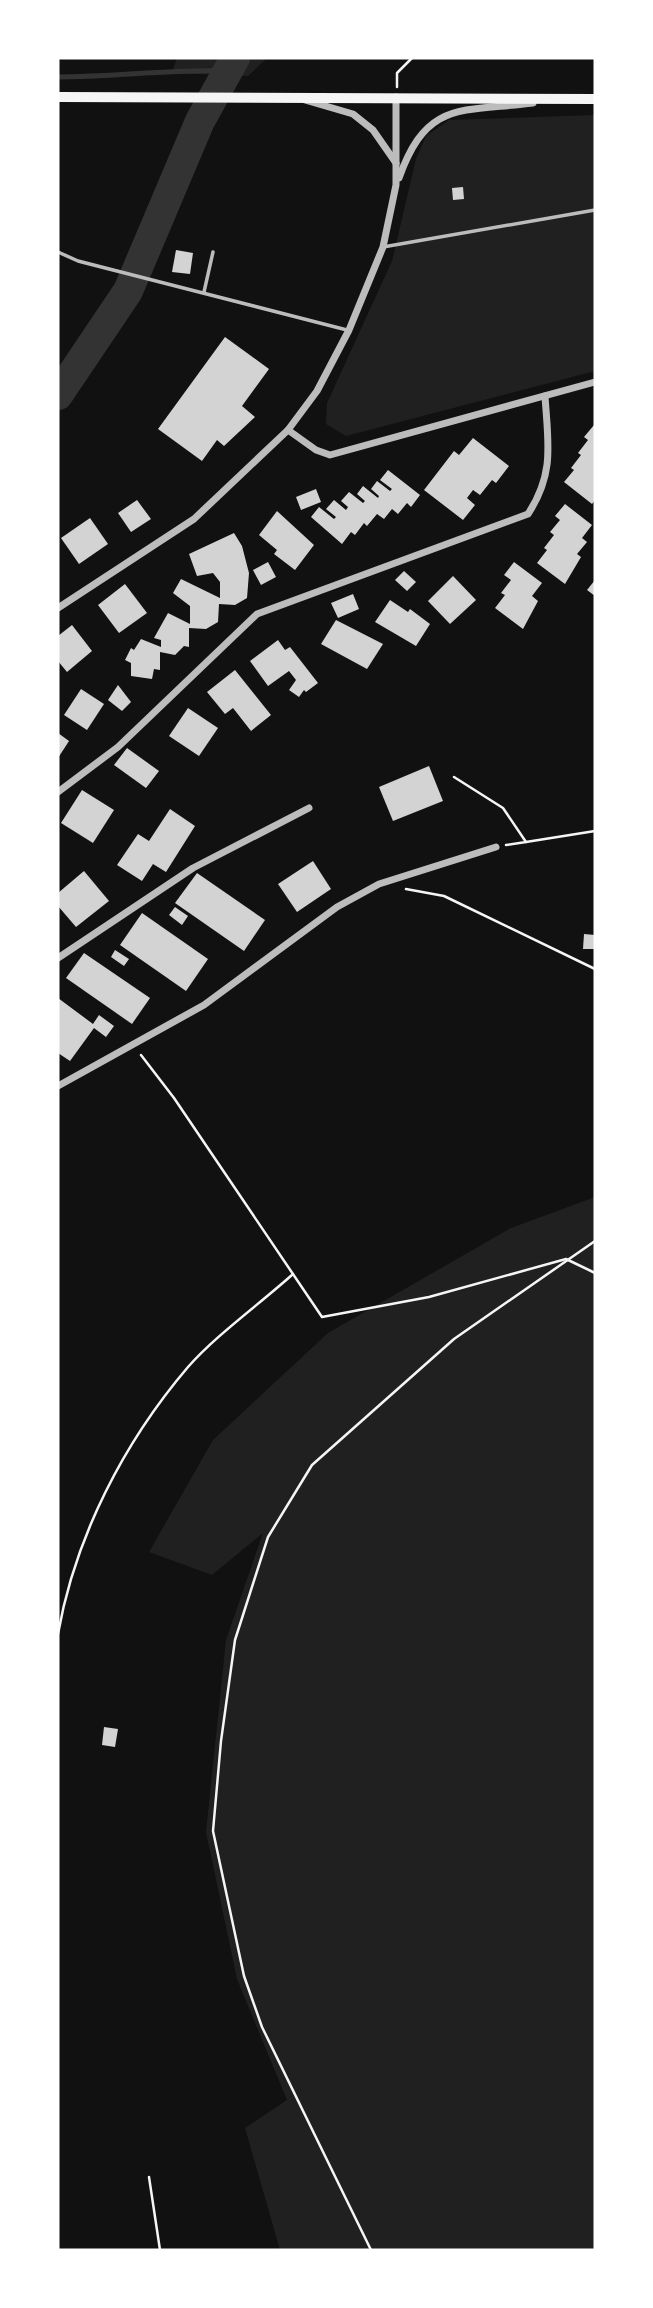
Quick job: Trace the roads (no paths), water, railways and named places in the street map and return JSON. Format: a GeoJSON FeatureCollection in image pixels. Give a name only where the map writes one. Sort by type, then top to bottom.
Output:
{"type":"FeatureCollection","features":[{"type":"Feature","properties":{"kind":"main road"},"geometry":{"type":"LineString","coordinates":[[58,97],[595,99]]}},
{"type":"Feature","properties":{"kind":"street"},"geometry":{"type":"LineString","coordinates":[[294,96],[353,114],[373,130],[396,163]]}},
{"type":"Feature","properties":{"kind":"street"},"geometry":{"type":"LineString","coordinates":[[396,97],[396,186]]}},
{"type":"Feature","properties":{"kind":"street"},"geometry":{"type":"LineString","coordinates":[[58,608],[194,519],[288,430],[317,391],[349,330],[383,247],[396,186],[409,150],[423,130],[433,121],[450,113],[568,99]]}},
{"type":"Feature","properties":{"kind":"street"},"geometry":{"type":"LineString","coordinates":[[288,430],[316,450],[330,454],[595,382]]}},
{"type":"Feature","properties":{"kind":"street"},"geometry":{"type":"LineString","coordinates":[[58,792],[118,747],[257,614],[528,514],[541,495],[550,466],[545,396]]}},
{"type":"Feature","properties":{"kind":"street"},"geometry":{"type":"LineString","coordinates":[[58,958],[193,868],[309,808]]}},
{"type":"Feature","properties":{"kind":"street"},"geometry":{"type":"LineString","coordinates":[[58,1086],[204,1005],[337,906],[379,884],[496,847]]}},
{"type":"Feature","properties":{"kind":"lane"},"geometry":{"type":"LineString","coordinates":[[383,247],[595,210]]}},
{"type":"Feature","properties":{"kind":"lane"},"geometry":{"type":"LineString","coordinates":[[58,252],[78,261],[349,330]]}},
{"type":"Feature","properties":{"kind":"lane"},"geometry":{"type":"LineString","coordinates":[[204,292],[213,252]]}},
{"type":"Feature","properties":{"kind":"waterway"},"geometry":{"type":"LineString","coordinates":[[58,395],[128,291],[200,121],[235,58]]}},
{"type":"Feature","properties":{"kind":"waterway"},"geometry":{"type":"LineString","coordinates":[[58,77],[228,71]]}}]}
